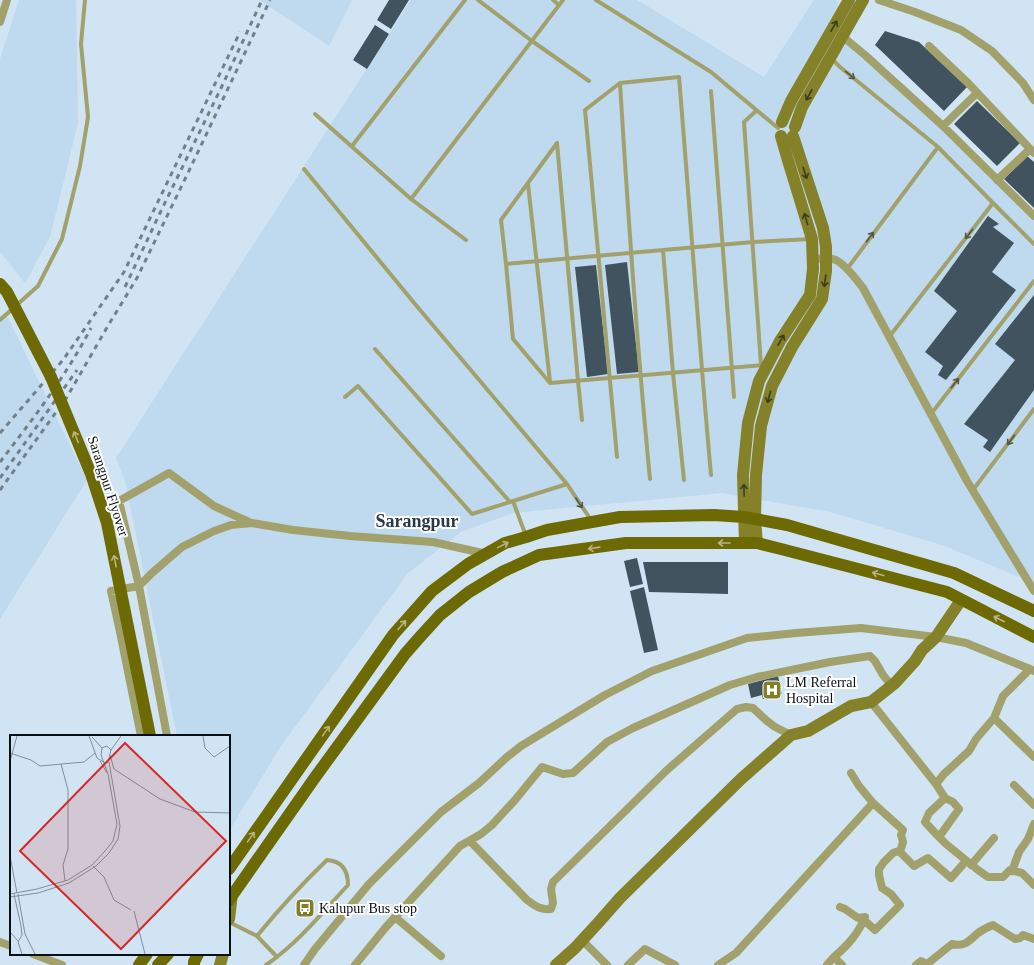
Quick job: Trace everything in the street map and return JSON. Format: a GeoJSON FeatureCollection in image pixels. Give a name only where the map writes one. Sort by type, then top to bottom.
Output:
{"type":"FeatureCollection","features":[{"type":"Feature","properties":{"kind":"main road"},"geometry":{"type":"LineString","coordinates":[[751,543],[750,518],[743,475],[748,423],[764,365],[810,294],[813,269],[812,239],[787,157],[786,130],[791,102],[849,0]]}},
{"type":"Feature","properties":{"kind":"main road"},"geometry":{"type":"LineString","coordinates":[[786,130],[802,108],[863,0]]}},
{"type":"Feature","properties":{"kind":"main road"},"geometry":{"type":"LineString","coordinates":[[750,518],[761,426],[772,386],[792,347],[822,299],[826,271],[826,246],[823,228],[786,130]]}},
{"type":"Feature","properties":{"kind":"main road","name":"Sarangpur Flyover"},"geometry":{"type":"LineString","coordinates":[[0,284],[7,292],[52,377],[91,474],[107,523],[150,735]]}},
{"type":"Feature","properties":{"kind":"main road"},"geometry":{"type":"LineString","coordinates":[[230,868],[393,635],[432,591],[468,564],[505,544],[547,530],[620,517],[714,515],[750,518],[787,525],[954,573],[1034,611]]}},
{"type":"Feature","properties":{"kind":"main road"},"geometry":{"type":"LineString","coordinates":[[230,908],[231,897],[316,776],[405,654],[419,638],[440,615],[469,592],[502,572],[539,556],[626,543],[751,543],[781,548],[947,592],[1034,636]]}},
{"type":"Feature","properties":{"kind":"main road"},"geometry":{"type":"LineString","coordinates":[[556,965],[582,940],[631,887],[741,780],[791,735],[808,731],[851,706],[871,702],[892,686],[915,661],[922,650],[936,637],[961,600]]}},
{"type":"Feature","properties":{"kind":"main road"},"geometry":{"type":"LineString","coordinates":[[139,965],[146,955]]}},
{"type":"Feature","properties":{"kind":"main road"},"geometry":{"type":"LineString","coordinates":[[158,965],[167,955]]}},
{"type":"Feature","properties":{"kind":"main road"},"geometry":{"type":"LineString","coordinates":[[220,965],[223,955]]}},
{"type":"Feature","properties":{"kind":"street"},"geometry":{"type":"LineString","coordinates":[[0,22],[7,0]]}},
{"type":"Feature","properties":{"kind":"street"},"geometry":{"type":"LineString","coordinates":[[880,0],[961,30],[992,51],[1022,83],[1034,100]]}},
{"type":"Feature","properties":{"kind":"street"},"geometry":{"type":"LineString","coordinates":[[842,36],[943,126],[1034,216]]}},
{"type":"Feature","properties":{"kind":"street"},"geometry":{"type":"LineString","coordinates":[[929,46],[977,93],[1032,151],[997,180]]}},
{"type":"Feature","properties":{"kind":"street"},"geometry":{"type":"LineString","coordinates":[[943,126],[977,93]]}},
{"type":"Feature","properties":{"kind":"street"},"geometry":{"type":"LineString","coordinates":[[813,259],[835,260],[847,269],[863,288],[973,490],[1034,591]]}},
{"type":"Feature","properties":{"kind":"street"},"geometry":{"type":"LineString","coordinates":[[167,735],[139,586],[119,501],[169,473],[214,506],[252,523]]}},
{"type":"Feature","properties":{"kind":"street"},"geometry":{"type":"LineString","coordinates":[[141,735],[111,591],[139,586],[168,558],[182,547],[231,524],[252,523],[292,530],[433,542],[487,554]]}},
{"type":"Feature","properties":{"kind":"street"},"geometry":{"type":"LineString","coordinates":[[304,965],[315,949],[369,884],[441,812],[479,783],[521,746],[605,694],[652,671],[747,638],[796,632],[861,628],[936,637],[966,643],[1032,670],[1003,696],[994,718],[976,739],[969,751],[944,774],[936,784]]}},
{"type":"Feature","properties":{"kind":"street"},"geometry":{"type":"LineString","coordinates":[[355,965],[386,927],[460,846],[481,834],[500,817],[542,767],[563,774],[573,773],[607,742],[633,728],[730,685],[757,677],[830,662],[870,656],[892,686]]}},
{"type":"Feature","properties":{"kind":"street"},"geometry":{"type":"LineString","coordinates":[[871,702],[936,784],[945,798],[953,802],[959,809],[939,837]]}},
{"type":"Feature","properties":{"kind":"street"},"geometry":{"type":"LineString","coordinates":[[470,841],[527,900],[542,910],[551,909],[553,903],[551,889],[553,882],[667,770],[737,709],[746,707],[752,708],[775,727],[791,735]]}},
{"type":"Feature","properties":{"kind":"street"},"geometry":{"type":"LineString","coordinates":[[994,718],[1034,757]]}},
{"type":"Feature","properties":{"kind":"street"},"geometry":{"type":"LineString","coordinates":[[851,773],[859,786],[873,803],[903,830],[901,835],[903,842],[900,852]]}},
{"type":"Feature","properties":{"kind":"street"},"geometry":{"type":"LineString","coordinates":[[1014,785],[1034,805]]}},
{"type":"Feature","properties":{"kind":"street"},"geometry":{"type":"LineString","coordinates":[[945,798],[929,813],[925,822],[939,837],[988,877],[1003,877],[1010,870],[1022,873],[1034,885]]}},
{"type":"Feature","properties":{"kind":"street"},"geometry":{"type":"LineString","coordinates":[[718,965],[736,953],[873,803]]}},
{"type":"Feature","properties":{"kind":"street"},"geometry":{"type":"LineString","coordinates":[[1012,871],[1019,852],[1028,839],[1034,824]]}},
{"type":"Feature","properties":{"kind":"street"},"geometry":{"type":"LineString","coordinates":[[840,906],[858,918],[865,917],[864,920],[875,930],[900,905],[882,888],[879,875],[879,869],[893,853],[899,851],[914,866],[928,858],[951,878],[969,863],[994,838]]}},
{"type":"Feature","properties":{"kind":"street"},"geometry":{"type":"LineString","coordinates":[[395,917],[441,956]]}},
{"type":"Feature","properties":{"kind":"street"},"geometry":{"type":"LineString","coordinates":[[827,965],[855,937],[864,920]]}},
{"type":"Feature","properties":{"kind":"street"},"geometry":{"type":"LineString","coordinates":[[916,965],[921,961],[927,964],[952,944],[958,945],[970,941],[979,932],[993,925],[1015,939],[1020,938],[1022,935],[1034,939]]}},
{"type":"Feature","properties":{"kind":"street"},"geometry":{"type":"LineString","coordinates":[[582,940],[607,965]]}},
{"type":"Feature","properties":{"kind":"street"},"geometry":{"type":"LineString","coordinates":[[0,942],[10,946]]}},
{"type":"Feature","properties":{"kind":"street"},"geometry":{"type":"LineString","coordinates":[[628,965],[645,949],[675,965]]}},
{"type":"Feature","properties":{"kind":"street"},"geometry":{"type":"LineString","coordinates":[[36,955],[62,965]]}},
{"type":"Feature","properties":{"kind":"street"},"geometry":{"type":"LineString","coordinates":[[834,957],[842,965]]}},
{"type":"Feature","properties":{"kind":"lane"},"geometry":{"type":"LineString","coordinates":[[0,320],[38,286],[62,239],[80,166],[88,117],[81,44],[85,0]]}},
{"type":"Feature","properties":{"kind":"lane"},"geometry":{"type":"LineString","coordinates":[[352,146],[465,0]]}},
{"type":"Feature","properties":{"kind":"lane"},"geometry":{"type":"LineString","coordinates":[[478,0],[532,41],[589,81]]}},
{"type":"Feature","properties":{"kind":"lane"},"geometry":{"type":"LineString","coordinates":[[553,0],[559,5]]}},
{"type":"Feature","properties":{"kind":"lane"},"geometry":{"type":"LineString","coordinates":[[411,199],[563,0]]}},
{"type":"Feature","properties":{"kind":"lane"},"geometry":{"type":"LineString","coordinates":[[596,0],[711,72],[756,111],[786,130]]}},
{"type":"Feature","properties":{"kind":"lane"},"geometry":{"type":"LineString","coordinates":[[821,48],[840,67],[938,147],[1034,244]]}},
{"type":"Feature","properties":{"kind":"lane"},"geometry":{"type":"LineString","coordinates":[[617,457],[585,110],[620,83],[679,77],[711,475]]}},
{"type":"Feature","properties":{"kind":"lane"},"geometry":{"type":"LineString","coordinates":[[620,83],[630,253],[650,479]]}},
{"type":"Feature","properties":{"kind":"lane"},"geometry":{"type":"LineString","coordinates":[[711,91],[734,397]]}},
{"type":"Feature","properties":{"kind":"lane"},"geometry":{"type":"LineString","coordinates":[[550,383],[764,365],[744,122],[756,111]]}},
{"type":"Feature","properties":{"kind":"lane"},"geometry":{"type":"LineString","coordinates":[[315,114],[411,199],[466,240]]}},
{"type":"Feature","properties":{"kind":"lane"},"geometry":{"type":"LineString","coordinates":[[550,383],[513,339],[501,220],[557,143],[582,420]]}},
{"type":"Feature","properties":{"kind":"lane"},"geometry":{"type":"LineString","coordinates":[[847,269],[938,147]]}},
{"type":"Feature","properties":{"kind":"lane"},"geometry":{"type":"LineString","coordinates":[[304,169],[420,310],[567,484],[592,522]]}},
{"type":"Feature","properties":{"kind":"lane"},"geometry":{"type":"LineString","coordinates":[[528,184],[550,383]]}},
{"type":"Feature","properties":{"kind":"lane"},"geometry":{"type":"LineString","coordinates":[[889,337],[992,203]]}},
{"type":"Feature","properties":{"kind":"lane"},"geometry":{"type":"LineString","coordinates":[[506,264],[753,242],[812,239]]}},
{"type":"Feature","properties":{"kind":"lane"},"geometry":{"type":"LineString","coordinates":[[663,250],[673,373],[684,480]]}},
{"type":"Feature","properties":{"kind":"lane"},"geometry":{"type":"LineString","coordinates":[[931,414],[1034,281]]}},
{"type":"Feature","properties":{"kind":"lane"},"geometry":{"type":"LineString","coordinates":[[375,349],[511,502],[526,537]]}},
{"type":"Feature","properties":{"kind":"lane"},"geometry":{"type":"LineString","coordinates":[[345,397],[358,386],[472,514],[567,484]]}},
{"type":"Feature","properties":{"kind":"lane"},"geometry":{"type":"LineString","coordinates":[[973,490],[1034,409]]}},
{"type":"Feature","properties":{"kind":"lane"},"geometry":{"type":"LineString","coordinates":[[257,936],[309,877],[327,860],[340,864],[346,872],[348,885],[301,936],[266,965]]}},
{"type":"Feature","properties":{"kind":"lane"},"geometry":{"type":"LineString","coordinates":[[230,922],[257,936],[277,957]]}},
{"type":"Feature","properties":{"kind":"shaded area"},"geometry":{"type":"Polygon","coordinates":[[[19,0],[76,0],[78,123],[50,237],[25,283],[0,252],[0,59],[19,0]]]}},
{"type":"Feature","properties":{"kind":"shaded area"},"geometry":{"type":"Polygon","coordinates":[[[259,0],[352,0],[329,46],[259,0]]]}},
{"type":"Feature","properties":{"kind":"shaded area"},"geometry":{"type":"Polygon","coordinates":[[[411,0],[637,0],[764,77],[814,0],[836,0],[856,51],[905,85],[982,165],[1034,211],[1034,583],[942,545],[830,512],[722,493],[513,513],[461,532],[408,573],[281,746],[230,829],[230,735],[177,735],[125,481],[116,458],[411,0]]]}},
{"type":"Feature","properties":{"kind":"shaded area"},"geometry":{"type":"Polygon","coordinates":[[[6,314],[87,480],[0,619],[0,316],[6,314]]]}},
{"type":"Feature","properties":{"kind":"building"},"geometry":{"type":"Polygon","coordinates":[[[389,0],[409,0],[391,29],[377,20],[389,0]]]}},
{"type":"Feature","properties":{"kind":"building"},"geometry":{"type":"Polygon","coordinates":[[[375,25],[389,34],[367,69],[353,60],[375,25]]]}},
{"type":"Feature","properties":{"kind":"building"},"geometry":{"type":"Polygon","coordinates":[[[885,31],[919,42],[967,87],[944,111],[875,45],[885,31]]]}},
{"type":"Feature","properties":{"kind":"building"},"geometry":{"type":"Polygon","coordinates":[[[977,101],[1020,143],[997,166],[954,124],[977,101]]]}},
{"type":"Feature","properties":{"kind":"building"},"geometry":{"type":"Polygon","coordinates":[[[1027,156],[1034,162],[1034,208],[1004,179],[1027,156]]]}},
{"type":"Feature","properties":{"kind":"building"},"geometry":{"type":"Polygon","coordinates":[[[988,216],[999,224],[993,227],[1014,243],[992,272],[1016,290],[946,380],[938,375],[943,366],[925,352],[957,311],[934,291],[988,216]]]}},
{"type":"Feature","properties":{"kind":"building"},"geometry":{"type":"Polygon","coordinates":[[[627,262],[639,372],[617,374],[605,265],[627,262]]]}},
{"type":"Feature","properties":{"kind":"building"},"geometry":{"type":"Polygon","coordinates":[[[596,265],[608,374],[587,377],[575,267],[596,265]]]}},
{"type":"Feature","properties":{"kind":"building"},"geometry":{"type":"Polygon","coordinates":[[[1034,295],[1034,390],[990,452],[983,447],[988,440],[964,424],[1015,360],[995,344],[1034,295]]]}},
{"type":"Feature","properties":{"kind":"building"},"geometry":{"type":"Polygon","coordinates":[[[637,558],[643,584],[630,587],[624,561],[637,558]]]}},
{"type":"Feature","properties":{"kind":"building"},"geometry":{"type":"Polygon","coordinates":[[[643,562],[728,562],[728,594],[649,592],[643,562]]]}},
{"type":"Feature","properties":{"kind":"building"},"geometry":{"type":"Polygon","coordinates":[[[644,587],[658,650],[644,653],[630,591],[644,587]]]}},
{"type":"Feature","properties":{"kind":"building"},"geometry":{"type":"Polygon","coordinates":[[[778,676],[782,694],[763,699],[762,695],[751,698],[748,684],[778,676]]]}},
{"type":"Feature","properties":{"kind":"railway"},"geometry":{"type":"LineString","coordinates":[[125,287],[262,0]]}},
{"type":"Feature","properties":{"kind":"railway"},"geometry":{"type":"LineString","coordinates":[[0,490],[67,397],[137,278],[270,0]]}},
{"type":"Feature","properties":{"kind":"railway"},"geometry":{"type":"LineString","coordinates":[[0,433],[63,360],[124,272],[240,32]]}},
{"type":"Feature","properties":{"kind":"railway"},"geometry":{"type":"LineString","coordinates":[[0,462],[60,380],[91,328]]}},
{"type":"Feature","properties":{"kind":"railway"},"geometry":{"type":"LineString","coordinates":[[0,478],[77,370]]}},
{"type":"Feature","properties":{"kind":"place","name":"LM Referral Hospital"},"geometry":{"type":"Point","coordinates":[772,690]}},
{"type":"Feature","properties":{"kind":"place","name":"Kalupur Bus stop"},"geometry":{"type":"Point","coordinates":[305,908]}},
{"type":"Feature","properties":{"kind":"district","name":"Sarangpur"},"geometry":{"type":"Point","coordinates":[417,521]}}]}
